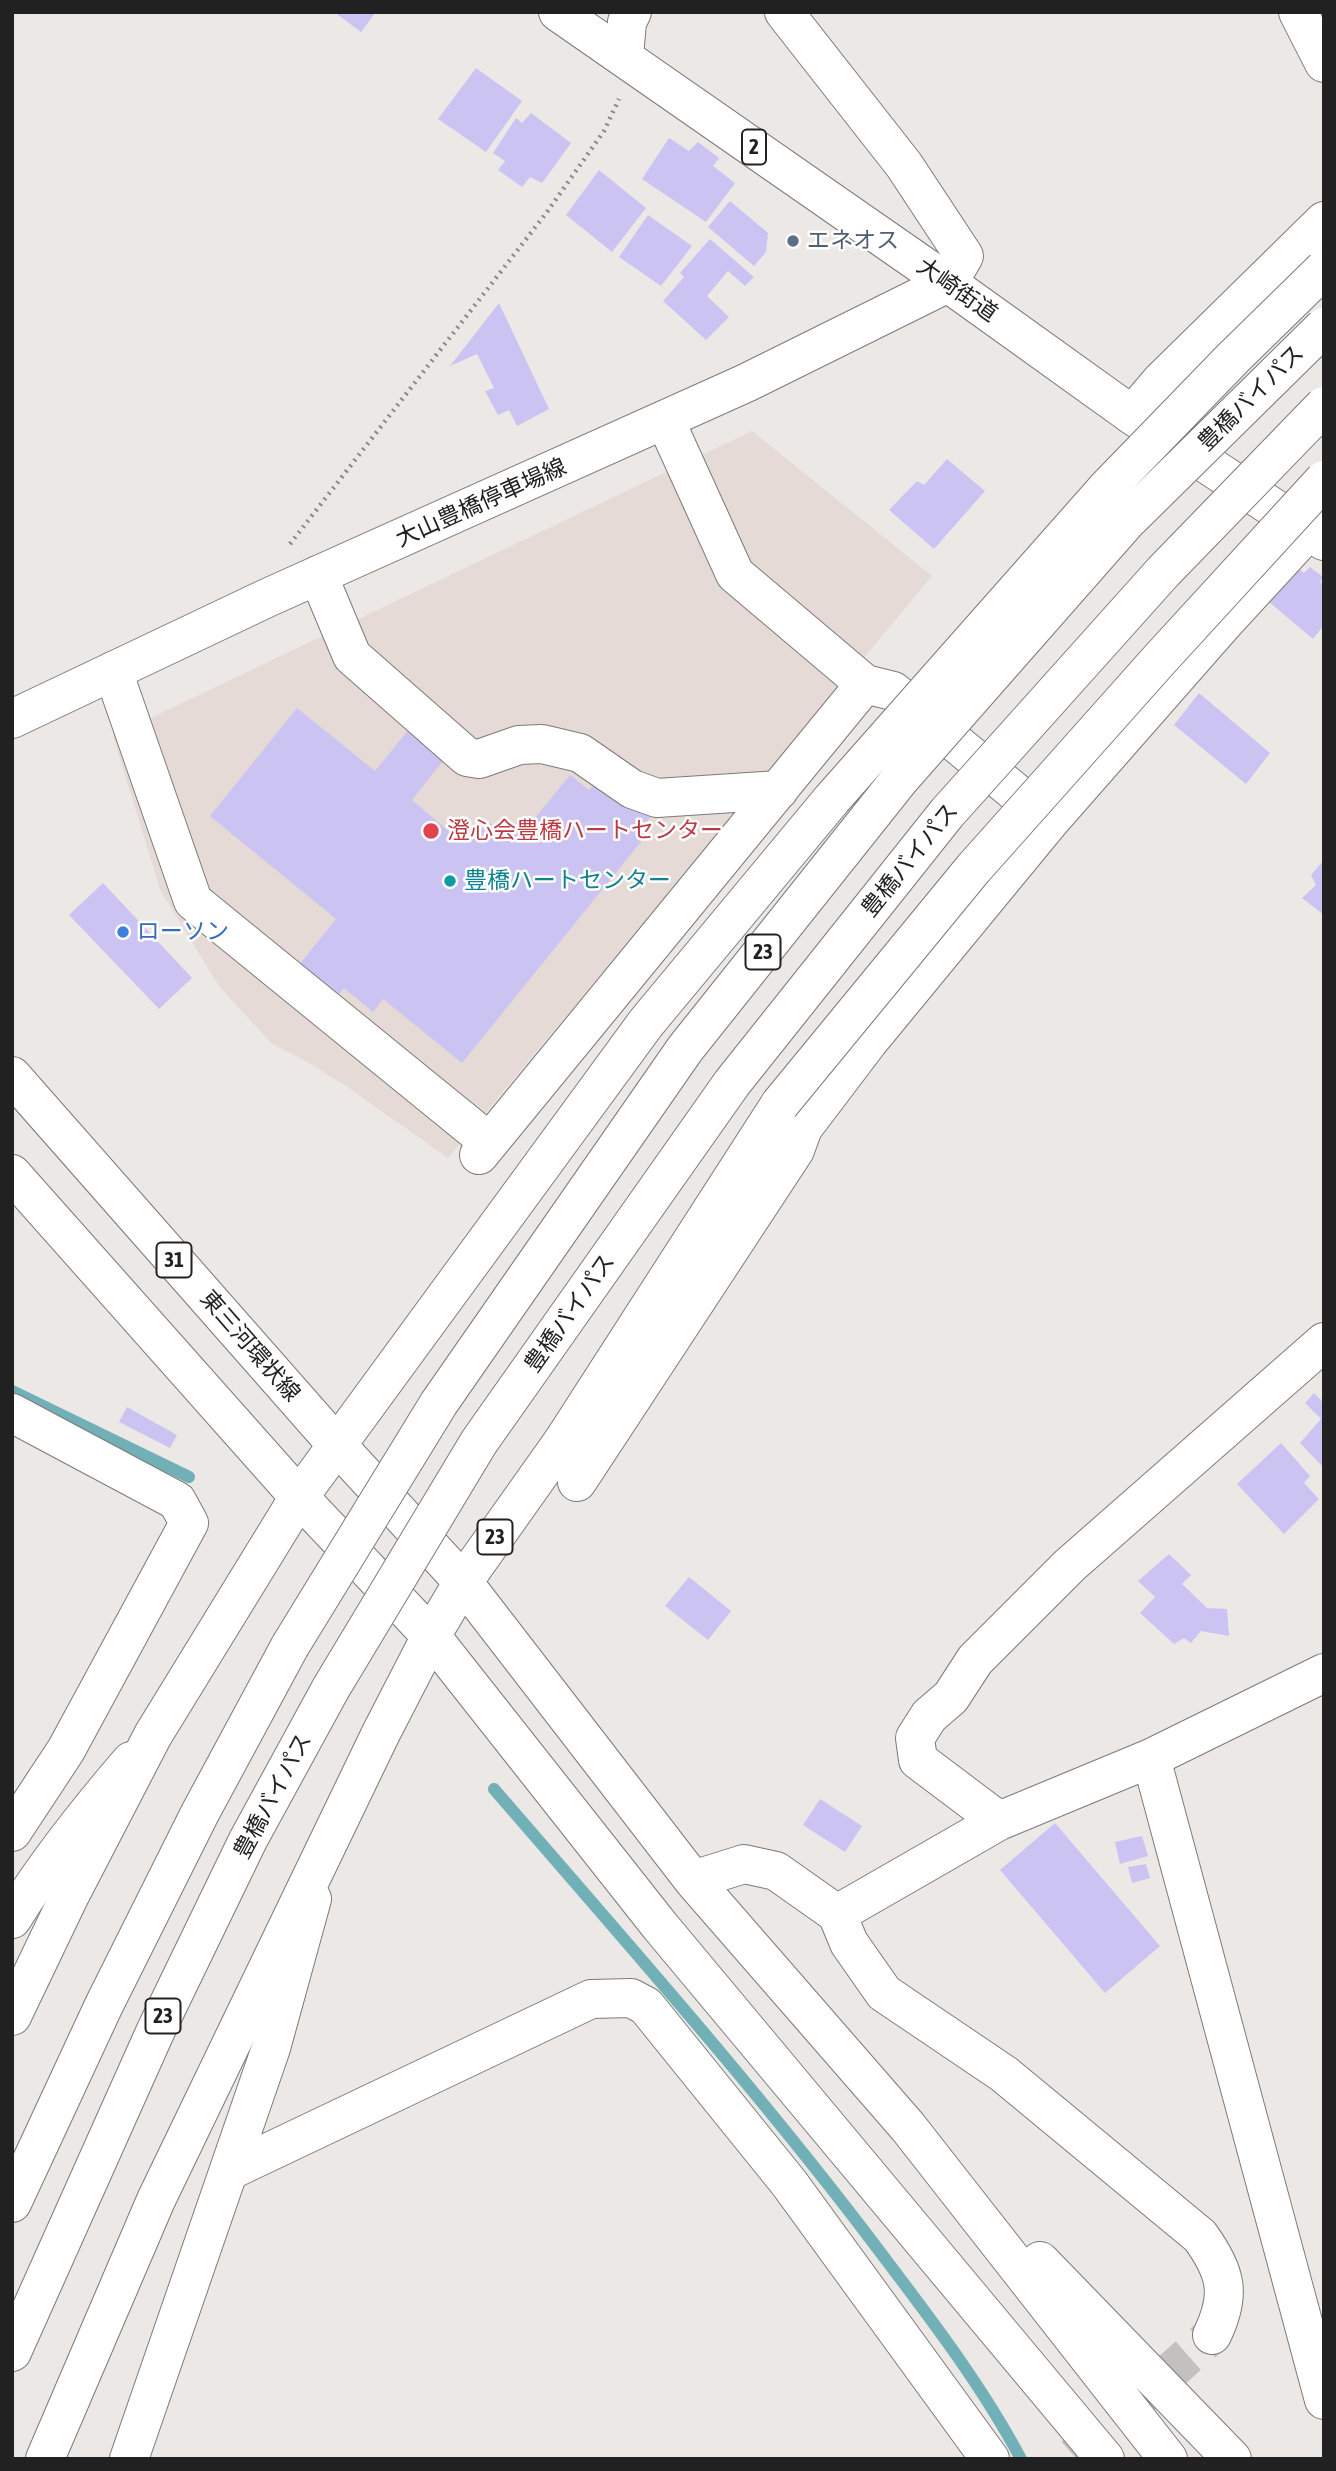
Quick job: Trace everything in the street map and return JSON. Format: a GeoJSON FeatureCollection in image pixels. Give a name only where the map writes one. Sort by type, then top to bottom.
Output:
{"type":"FeatureCollection","features":[{"type":"Feature","properties":{"kind":"main road","name":"大崎街道"},"geometry":{"type":"LineString","coordinates":[[558,12],[948,283],[1132,415],[1318,529]]}},
{"type":"Feature","properties":{"kind":"main road"},"geometry":{"type":"LineString","coordinates":[[624,56],[627,22],[632,12]]}},
{"type":"Feature","properties":{"kind":"main road"},"geometry":{"type":"LineString","coordinates":[[785,12],[904,165],[964,256],[948,283]]}},
{"type":"Feature","properties":{"kind":"main road"},"geometry":{"type":"LineString","coordinates":[[1298,12],[1324,63]]}},
{"type":"Feature","properties":{"kind":"main road"},"geometry":{"type":"LineString","coordinates":[[1132,415],[1161,382],[1324,221]]}},
{"type":"Feature","properties":{"kind":"main road","name":"23"},"geometry":{"type":"LineString","coordinates":[[12,2016],[69,1897],[153,1735],[299,1497],[646,1023],[832,799],[1106,489],[1233,358],[1324,270]]}},
{"type":"Feature","properties":{"kind":"main road","name":"大山豊橋停車場線"},"geometry":{"type":"LineString","coordinates":[[12,719],[267,598],[746,383],[948,283]]}},
{"type":"Feature","properties":{"kind":"main road","name":"豊橋バイパス"},"geometry":{"type":"LineString","coordinates":[[12,2203],[104,2005],[176,1861],[290,1646],[439,1403],[685,1049],[900,779],[1126,523],[1324,327]]}},
{"type":"Feature","properties":{"kind":"main road","name":"豊橋バイパス"},"geometry":{"type":"LineString","coordinates":[[12,2352],[156,2030],[248,1840],[331,1688],[479,1442],[732,1083],[947,813],[1163,572],[1324,406]]}},
{"type":"Feature","properties":{"kind":"main road"},"geometry":{"type":"LineString","coordinates":[[665,420],[735,574],[865,684],[893,691],[1050,821]]}},
{"type":"Feature","properties":{"kind":"main road","name":"23"},"geometry":{"type":"LineString","coordinates":[[45,2459],[156,2200],[381,1733],[431,1636],[463,1583],[563,1441],[780,1104],[973,869],[1324,480]]}},
{"type":"Feature","properties":{"kind":"main road"},"geometry":{"type":"LineString","coordinates":[[577,1482],[795,1150],[803,1128],[869,1041],[1050,821],[1318,529]]}},
{"type":"Feature","properties":{"kind":"main road"},"geometry":{"type":"LineString","coordinates":[[318,575],[352,656],[467,757],[479,759],[519,746],[542,744],[580,753],[632,789],[657,797],[779,790]]}},
{"type":"Feature","properties":{"kind":"main road"},"geometry":{"type":"LineString","coordinates":[[113,671],[193,901],[484,1148],[865,684]]}},
{"type":"Feature","properties":{"kind":"main road","name":"東三河環状線"},"geometry":{"type":"LineString","coordinates":[[12,1076],[336,1444],[463,1583],[693,1881],[908,2127]]}},
{"type":"Feature","properties":{"kind":"main road"},"geometry":{"type":"LineString","coordinates":[[12,1174],[299,1497],[431,1636],[1083,2458]]}},
{"type":"Feature","properties":{"kind":"main road"},"geometry":{"type":"LineString","coordinates":[[999,1821],[918,1760],[915,1738],[929,1716],[951,1697],[975,1660],[1070,1564],[1324,1342]]}},
{"type":"Feature","properties":{"kind":"main road"},"geometry":{"type":"LineString","coordinates":[[12,1413],[177,1501],[189,1523],[66,1751],[12,1832]]}},
{"type":"Feature","properties":{"kind":"main road"},"geometry":{"type":"LineString","coordinates":[[837,1914],[999,1821],[1151,1758],[1324,1673]]}},
{"type":"Feature","properties":{"kind":"main road"},"geometry":{"type":"LineString","coordinates":[[12,1919],[35,1881],[79,1822],[153,1735]]}},
{"type":"Feature","properties":{"kind":"main road"},"geometry":{"type":"LineString","coordinates":[[1151,1758],[1324,2400]]}},
{"type":"Feature","properties":{"kind":"main road"},"geometry":{"type":"LineString","coordinates":[[129,2459],[271,2048],[309,1912],[320,1858]]}},
{"type":"Feature","properties":{"kind":"main road"},"geometry":{"type":"LineString","coordinates":[[693,1881],[744,1864],[776,1871],[837,1914],[849,1943],[884,1993],[1003,2074],[1199,2236],[1213,2255],[1224,2283],[1223,2312],[1212,2335]]}},
{"type":"Feature","properties":{"kind":"main road"},"geometry":{"type":"LineString","coordinates":[[229,2171],[592,1999],[631,1998],[646,2006],[789,2183],[990,2459]]}},
{"type":"Feature","properties":{"kind":"main road"},"geometry":{"type":"LineString","coordinates":[[908,2127],[1168,2459]]}},
{"type":"Feature","properties":{"kind":"main road"},"geometry":{"type":"LineString","coordinates":[[908,2127],[1232,2459]]}},
{"type":"Feature","properties":{"kind":"path"},"geometry":{"type":"LineString","coordinates":[[267,598],[285,550],[547,212],[604,131],[618,100],[624,56]]}},
{"type":"Feature","properties":{"kind":"shaded area","name":"澄心会豊橋ハートセンター"},"geometry":{"type":"Polygon","coordinates":[[[752,431],[932,576],[448,1158],[346,1086],[272,1044],[219,986],[161,892],[113,736],[752,431]]]}},
{"type":"Feature","properties":{"kind":"building"},"geometry":{"type":"Polygon","coordinates":[[[334,12],[376,12],[361,32],[334,12]]]}},
{"type":"Feature","properties":{"kind":"building"},"geometry":{"type":"Polygon","coordinates":[[[476,68],[522,101],[486,152],[438,119],[476,68]]]}},
{"type":"Feature","properties":{"kind":"building"},"geometry":{"type":"Polygon","coordinates":[[[531,113],[571,143],[542,183],[530,177],[522,187],[498,170],[505,161],[493,153],[516,118],[522,123],[531,113]]]}},
{"type":"Feature","properties":{"kind":"building"},"geometry":{"type":"Polygon","coordinates":[[[669,138],[689,151],[698,142],[719,158],[713,166],[735,183],[706,222],[642,179],[669,138]]]}},
{"type":"Feature","properties":{"kind":"building"},"geometry":{"type":"Polygon","coordinates":[[[599,170],[646,208],[612,252],[566,215],[599,170]]]}},
{"type":"Feature","properties":{"kind":"building"},"geometry":{"type":"Polygon","coordinates":[[[730,201],[768,233],[766,252],[754,266],[708,227],[730,201]]]}},
{"type":"Feature","properties":{"kind":"building"},"geometry":{"type":"Polygon","coordinates":[[[648,215],[692,246],[661,286],[619,257],[648,215]]]}},
{"type":"Feature","properties":{"kind":"building"},"geometry":{"type":"Polygon","coordinates":[[[710,239],[754,277],[745,286],[728,271],[707,296],[729,317],[706,340],[663,301],[684,277],[680,273],[710,239]]]}},
{"type":"Feature","properties":{"kind":"building"},"geometry":{"type":"Polygon","coordinates":[[[499,303],[549,409],[517,426],[509,410],[498,415],[485,391],[494,388],[477,354],[450,366],[499,303]]]}},
{"type":"Feature","properties":{"kind":"building"},"geometry":{"type":"Polygon","coordinates":[[[947,459],[985,491],[934,549],[889,510],[917,481],[924,485],[947,459]]]}},
{"type":"Feature","properties":{"kind":"building"},"geometry":{"type":"Polygon","coordinates":[[[1294,565],[1304,573],[1310,567],[1323,577],[1320,582],[1324,585],[1324,625],[1313,639],[1269,602],[1294,565]]]}},
{"type":"Feature","properties":{"kind":"building"},"geometry":{"type":"Polygon","coordinates":[[[1199,693],[1270,753],[1246,784],[1174,725],[1199,693]]]}},
{"type":"Feature","properties":{"kind":"building","name":"豊橋ハートセンター"},"geometry":{"type":"Polygon","coordinates":[[[297,708],[375,771],[414,723],[450,752],[412,800],[464,844],[479,826],[485,830],[490,823],[499,830],[506,823],[513,829],[518,822],[526,829],[570,775],[589,790],[595,784],[651,816],[646,823],[652,828],[462,1063],[383,999],[373,1012],[344,988],[338,996],[299,965],[336,919],[210,816],[297,708]]]}},
{"type":"Feature","properties":{"kind":"building"},"geometry":{"type":"Polygon","coordinates":[[[1324,860],[1324,915],[1302,898],[1316,885],[1311,875],[1324,860]]]}},
{"type":"Feature","properties":{"kind":"building"},"geometry":{"type":"Polygon","coordinates":[[[103,883],[192,978],[159,1009],[69,915],[103,883]]]}},
{"type":"Feature","properties":{"kind":"building"},"geometry":{"type":"Polygon","coordinates":[[[1314,1393],[1324,1403],[1324,1468],[1300,1443],[1321,1419],[1305,1403],[1314,1393]]]}},
{"type":"Feature","properties":{"kind":"building"},"geometry":{"type":"Polygon","coordinates":[[[127,1407],[177,1435],[170,1448],[119,1422],[127,1407]]]}},
{"type":"Feature","properties":{"kind":"building"},"geometry":{"type":"Polygon","coordinates":[[[1281,1443],[1310,1476],[1304,1483],[1319,1499],[1284,1534],[1237,1484],[1281,1443]]]}},
{"type":"Feature","properties":{"kind":"building"},"geometry":{"type":"Polygon","coordinates":[[[1169,1554],[1191,1575],[1182,1584],[1207,1608],[1227,1609],[1229,1636],[1201,1631],[1191,1643],[1184,1638],[1174,1644],[1140,1613],[1155,1597],[1138,1581],[1169,1554]]]}},
{"type":"Feature","properties":{"kind":"building"},"geometry":{"type":"Polygon","coordinates":[[[689,1577],[731,1611],[708,1640],[665,1606],[689,1577]]]}},
{"type":"Feature","properties":{"kind":"building"},"geometry":{"type":"Polygon","coordinates":[[[820,1799],[862,1826],[845,1852],[803,1825],[820,1799]]]}},
{"type":"Feature","properties":{"kind":"building"},"geometry":{"type":"Polygon","coordinates":[[[1055,1823],[1160,1946],[1105,1993],[1000,1870],[1055,1823]]]}},
{"type":"Feature","properties":{"kind":"building"},"geometry":{"type":"Polygon","coordinates":[[[1142,1836],[1148,1856],[1120,1864],[1115,1842],[1142,1836]]]}},
{"type":"Feature","properties":{"kind":"building"},"geometry":{"type":"Polygon","coordinates":[[[1146,1864],[1150,1878],[1132,1883],[1128,1867],[1146,1864]]]}},
{"type":"Feature","properties":{"kind":"waterway"},"geometry":{"type":"LineString","coordinates":[[12,1391],[189,1477]]}},
{"type":"Feature","properties":{"kind":"waterway"},"geometry":{"type":"LineString","coordinates":[[494,1789],[683,2008],[821,2175],[948,2342],[1021,2459]]}},
{"type":"Feature","properties":{"kind":"tunnel"},"geometry":{"type":"LineString","coordinates":[[1074,2456],[1212,2335]]}},
{"type":"Feature","properties":{"kind":"place","name":"エネオス"},"geometry":{"type":"Point","coordinates":[793,241]}},
{"type":"Feature","properties":{"kind":"place","name":"澄心会豊橋ハートセンター"},"geometry":{"type":"Point","coordinates":[431,831]}},
{"type":"Feature","properties":{"kind":"place","name":"豊橋ハートセンター"},"geometry":{"type":"Point","coordinates":[450,881]}},
{"type":"Feature","properties":{"kind":"place","name":"ローソン"},"geometry":{"type":"Point","coordinates":[123,932]}}]}
